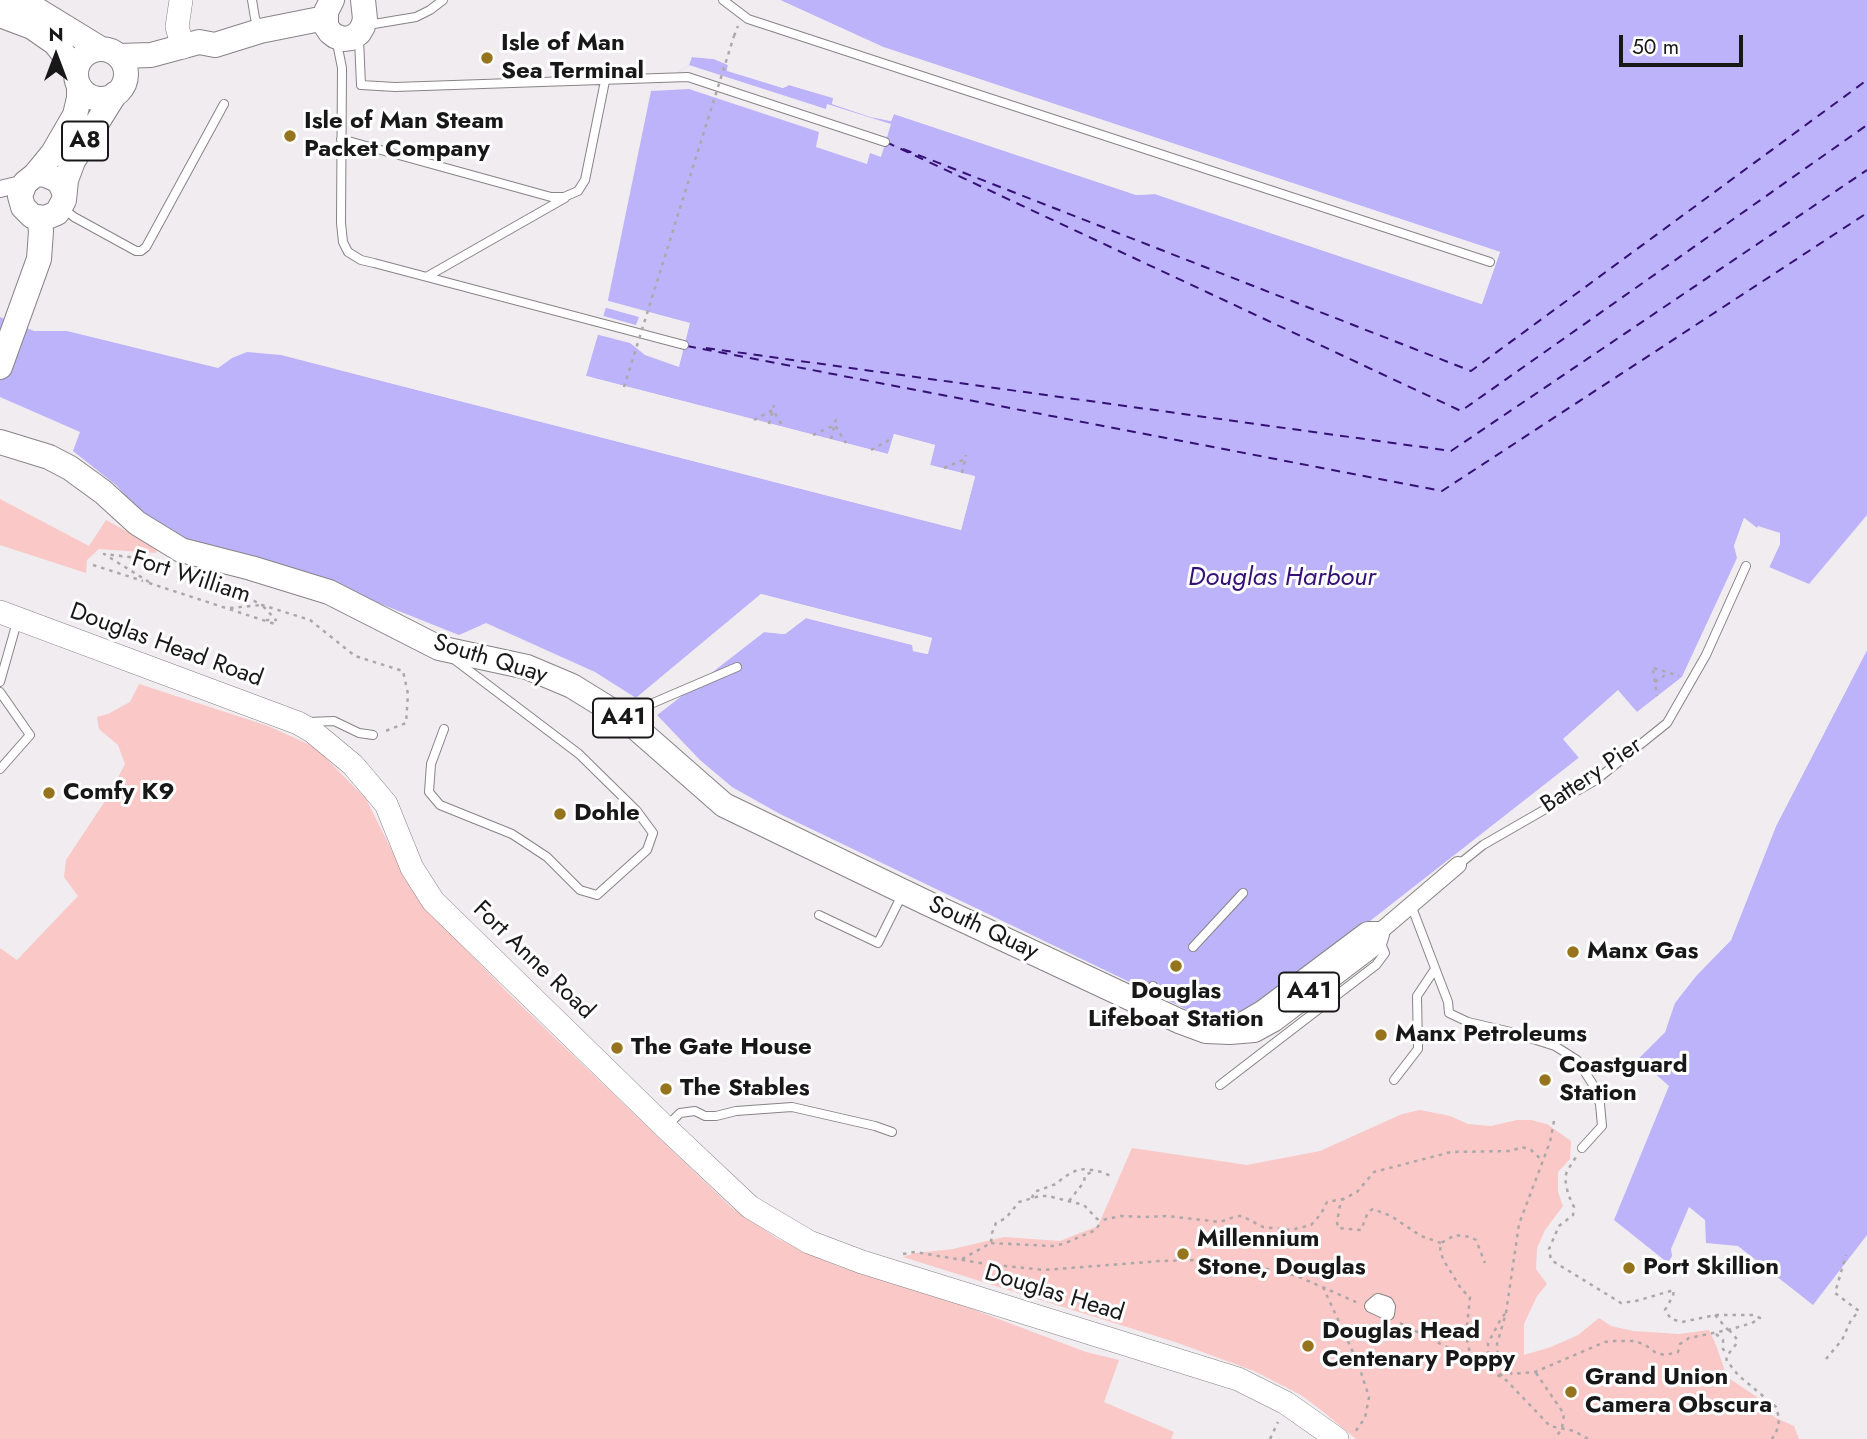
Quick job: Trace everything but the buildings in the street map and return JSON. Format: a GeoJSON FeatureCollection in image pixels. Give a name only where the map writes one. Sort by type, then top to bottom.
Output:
{"type":"FeatureCollection","features":[{"type":"Feature","properties":{"kind":"main road"},"geometry":{"type":"LineString","coordinates":[[181,0],[177,27],[183,47]]}},
{"type":"Feature","properties":{"kind":"main road"},"geometry":{"type":"LineString","coordinates":[[26,2],[124,62],[125,75],[119,89]]}},
{"type":"Feature","properties":{"kind":"main road"},"geometry":{"type":"LineString","coordinates":[[0,15],[32,27],[55,43],[78,78],[82,91],[95,98],[108,97],[157,69],[204,56],[215,45],[260,31],[346,13]]}},
{"type":"Feature","properties":{"kind":"main road"},"geometry":{"type":"LineString","coordinates":[[78,78],[82,57],[87,53],[151,55],[200,42],[215,45]]}},
{"type":"Feature","properties":{"kind":"main road","name":"A8"},"geometry":{"type":"LineString","coordinates":[[30,179],[52,153],[75,115],[79,98],[78,78]]}},
{"type":"Feature","properties":{"kind":"main road","name":"A8"},"geometry":{"type":"LineString","coordinates":[[62,200],[73,161],[119,89]]}},
{"type":"Feature","properties":{"kind":"main road","name":"A8"},"geometry":{"type":"LineString","coordinates":[[30,179],[43,174],[51,177],[60,183],[62,200]]}},
{"type":"Feature","properties":{"kind":"main road"},"geometry":{"type":"LineString","coordinates":[[30,179],[20,196],[23,207],[32,216],[52,216],[62,200]]}},
{"type":"Feature","properties":{"kind":"main road"},"geometry":{"type":"LineString","coordinates":[[0,367],[39,259],[39,218]]}},
{"type":"Feature","properties":{"kind":"main road","name":"South Quay"},"geometry":{"type":"LineString","coordinates":[[0,442],[49,457],[71,468],[137,523],[181,550],[329,592],[439,648],[527,667],[572,686],[627,720],[724,805],[903,892],[1146,993],[1179,1021],[1206,1031],[1230,1032]]}},
{"type":"Feature","properties":{"kind":"main road","name":"Douglas Head Road"},"geometry":{"type":"LineString","coordinates":[[9,616],[305,727]]}},
{"type":"Feature","properties":{"kind":"main road","name":"Fort Anne Road"},"geometry":{"type":"LineString","coordinates":[[305,727],[353,765],[386,804],[412,867],[433,901],[750,1207]]}},
{"type":"Feature","properties":{"kind":"main road","name":"Battery Pier"},"geometry":{"type":"LineString","coordinates":[[1230,1032],[1254,1030],[1275,1019],[1374,943],[1377,934]]}},
{"type":"Feature","properties":{"kind":"main road","name":"Douglas Head"},"geometry":{"type":"LineString","coordinates":[[750,1207],[809,1241],[862,1262],[1238,1379],[1286,1403],[1307,1424],[1348,1434]]}},
{"type":"Feature","properties":{"kind":"street"},"geometry":{"type":"LineString","coordinates":[[0,189],[30,179]]}},
{"type":"Feature","properties":{"kind":"street","name":"Battery Pier"},"geometry":{"type":"LineString","coordinates":[[1377,934],[1458,865]]}},
{"type":"Feature","properties":{"kind":"lane"},"geometry":{"type":"LineString","coordinates":[[252,0],[260,31]]}},
{"type":"Feature","properties":{"kind":"lane"},"geometry":{"type":"LineString","coordinates":[[346,13],[384,21],[416,17],[443,0]]}},
{"type":"Feature","properties":{"kind":"lane"},"geometry":{"type":"LineString","coordinates":[[723,0],[748,19],[1490,262]]}},
{"type":"Feature","properties":{"kind":"lane"},"geometry":{"type":"LineString","coordinates":[[346,13],[362,85],[394,87],[688,77],[886,142]]}},
{"type":"Feature","properties":{"kind":"lane"},"geometry":{"type":"LineString","coordinates":[[346,13],[342,68],[341,223],[343,242],[348,252],[362,260],[684,345]]}},
{"type":"Feature","properties":{"kind":"lane"},"geometry":{"type":"LineString","coordinates":[[0,23],[55,43]]}},
{"type":"Feature","properties":{"kind":"lane"},"geometry":{"type":"LineString","coordinates":[[428,276],[578,191],[585,180],[590,160],[605,81]]}},
{"type":"Feature","properties":{"kind":"lane"},"geometry":{"type":"LineString","coordinates":[[62,200],[84,223],[136,251],[141,251],[224,104]]}},
{"type":"Feature","properties":{"kind":"lane"},"geometry":{"type":"LineString","coordinates":[[341,139],[551,197],[564,197],[578,191]]}},
{"type":"Feature","properties":{"kind":"lane","name":"Battery Pier"},"geometry":{"type":"LineString","coordinates":[[1458,865],[1483,845],[1596,779],[1667,723],[1706,655],[1746,566]]}},
{"type":"Feature","properties":{"kind":"lane"},"geometry":{"type":"LineString","coordinates":[[0,682],[9,616]]}},
{"type":"Feature","properties":{"kind":"lane"},"geometry":{"type":"LineString","coordinates":[[439,648],[579,754],[636,810],[653,833],[648,850],[597,895],[580,890],[547,857],[512,834],[440,805],[429,792],[431,764],[444,729]]}},
{"type":"Feature","properties":{"kind":"lane"},"geometry":{"type":"LineString","coordinates":[[639,709],[737,667]]}},
{"type":"Feature","properties":{"kind":"lane"},"geometry":{"type":"LineString","coordinates":[[0,692],[30,735],[0,769]]}},
{"type":"Feature","properties":{"kind":"lane"},"geometry":{"type":"LineString","coordinates":[[305,727],[318,720],[334,721],[359,733],[373,735]]}},
{"type":"Feature","properties":{"kind":"lane"},"geometry":{"type":"LineString","coordinates":[[819,915],[878,943],[903,892]]}},
{"type":"Feature","properties":{"kind":"lane"},"geometry":{"type":"LineString","coordinates":[[1193,947],[1243,893]]}},
{"type":"Feature","properties":{"kind":"lane"},"geometry":{"type":"LineString","coordinates":[[1411,905],[1448,1002],[1449,1013],[1468,1022],[1555,1046],[1577,1060],[1592,1083],[1600,1104],[1602,1126],[1582,1149]]}},
{"type":"Feature","properties":{"kind":"lane"},"geometry":{"type":"LineString","coordinates":[[1220,1085],[1376,965],[1385,953],[1377,934]]}},
{"type":"Feature","properties":{"kind":"lane"},"geometry":{"type":"LineString","coordinates":[[1394,1080],[1418,1049],[1417,996],[1435,969]]}},
{"type":"Feature","properties":{"kind":"lane"},"geometry":{"type":"LineString","coordinates":[[665,1127],[680,1113],[695,1111],[705,1116],[716,1116],[736,1111],[792,1107],[892,1132]]}},
{"type":"Feature","properties":{"kind":"path"},"geometry":{"type":"LineString","coordinates":[[624,387],[734,36]]}},
{"type":"Feature","properties":{"kind":"path"},"geometry":{"type":"LineString","coordinates":[[769,424],[774,405]]}},
{"type":"Feature","properties":{"kind":"path"},"geometry":{"type":"LineString","coordinates":[[754,420],[773,410]]}},
{"type":"Feature","properties":{"kind":"path"},"geometry":{"type":"LineString","coordinates":[[773,410],[783,427]]}},
{"type":"Feature","properties":{"kind":"path"},"geometry":{"type":"LineString","coordinates":[[831,439],[836,419]]}},
{"type":"Feature","properties":{"kind":"path"},"geometry":{"type":"LineString","coordinates":[[813,435],[835,425]]}},
{"type":"Feature","properties":{"kind":"path"},"geometry":{"type":"LineString","coordinates":[[835,425],[846,443]]}},
{"type":"Feature","properties":{"kind":"path"},"geometry":{"type":"LineString","coordinates":[[871,450],[892,438]]}},
{"type":"Feature","properties":{"kind":"path"},"geometry":{"type":"LineString","coordinates":[[944,468],[966,457],[962,473]]}},
{"type":"Feature","properties":{"kind":"path"},"geometry":{"type":"LineString","coordinates":[[149,582],[104,554],[164,561]]}},
{"type":"Feature","properties":{"kind":"path","name":"Fort William"},"geometry":{"type":"LineString","coordinates":[[93,565],[278,625]]}},
{"type":"Feature","properties":{"kind":"path"},"geometry":{"type":"LineString","coordinates":[[214,579],[262,605],[310,620],[355,656],[403,671],[408,694],[405,723],[373,735]]}},
{"type":"Feature","properties":{"kind":"path"},"geometry":{"type":"LineString","coordinates":[[226,608],[262,605]]}},
{"type":"Feature","properties":{"kind":"path"},"geometry":{"type":"LineString","coordinates":[[262,605],[276,620],[263,620]]}},
{"type":"Feature","properties":{"kind":"path"},"geometry":{"type":"LineString","coordinates":[[1657,696],[1653,669],[1682,677]]}},
{"type":"Feature","properties":{"kind":"path"},"geometry":{"type":"LineString","coordinates":[[1655,682],[1668,673]]}},
{"type":"Feature","properties":{"kind":"path"},"geometry":{"type":"LineString","coordinates":[[1554,1121],[1543,1161],[1519,1224],[1506,1313],[1497,1344],[1498,1358],[1502,1365],[1512,1374],[1535,1372],[1605,1342],[1632,1341],[1665,1355],[1678,1352],[1689,1338],[1729,1330],[1760,1318],[1753,1315],[1715,1315],[1682,1322],[1671,1319],[1665,1310],[1674,1290],[1621,1303],[1551,1260],[1549,1249],[1559,1226],[1573,1215],[1574,1207],[1565,1178],[1582,1149]]}},
{"type":"Feature","properties":{"kind":"path"},"geometry":{"type":"LineString","coordinates":[[991,1243],[996,1223],[1006,1218],[1019,1202],[1032,1198],[1048,1196],[1084,1205],[1097,1219],[1102,1220],[1127,1216],[1167,1216],[1220,1222],[1233,1216],[1242,1216],[1263,1227],[1291,1230],[1311,1225],[1327,1202],[1343,1199],[1357,1192],[1374,1172],[1451,1152],[1511,1151],[1522,1147],[1531,1150],[1543,1161]]}},
{"type":"Feature","properties":{"kind":"path"},"geometry":{"type":"LineString","coordinates":[[1032,1198],[1034,1192],[1056,1184],[1077,1170],[1086,1169],[1113,1177]]}},
{"type":"Feature","properties":{"kind":"path"},"geometry":{"type":"LineString","coordinates":[[1068,1202],[1084,1182],[1085,1175],[1095,1171]]}},
{"type":"Feature","properties":{"kind":"path"},"geometry":{"type":"LineString","coordinates":[[1343,1199],[1338,1210],[1338,1228],[1361,1230],[1368,1212],[1373,1209],[1391,1216],[1421,1236],[1441,1243],[1455,1236],[1470,1237],[1476,1240],[1485,1263]]}},
{"type":"Feature","properties":{"kind":"path"},"geometry":{"type":"LineString","coordinates":[[962,1259],[991,1243],[1052,1246],[1063,1244],[1096,1230],[1102,1220]]}},
{"type":"Feature","properties":{"kind":"path"},"geometry":{"type":"LineString","coordinates":[[1441,1243],[1444,1261],[1462,1290],[1470,1297],[1466,1336],[1470,1353],[1468,1359]]}},
{"type":"Feature","properties":{"kind":"path"},"geometry":{"type":"LineString","coordinates":[[894,1255],[915,1252],[1044,1270],[1161,1261],[1237,1262],[1297,1276],[1356,1302]]}},
{"type":"Feature","properties":{"kind":"path"},"geometry":{"type":"LineString","coordinates":[[1826,1359],[1842,1340],[1858,1311],[1835,1293],[1846,1255]]}},
{"type":"Feature","properties":{"kind":"path"},"geometry":{"type":"LineString","coordinates":[[1323,1287],[1358,1363],[1369,1397],[1364,1418],[1348,1434]]}},
{"type":"Feature","properties":{"kind":"path"},"geometry":{"type":"LineString","coordinates":[[1506,1313],[1488,1342],[1492,1364],[1550,1426],[1574,1431],[1588,1439]]}},
{"type":"Feature","properties":{"kind":"path"},"geometry":{"type":"LineString","coordinates":[[1715,1315],[1736,1338],[1737,1343],[1727,1355]]}},
{"type":"Feature","properties":{"kind":"path"},"geometry":{"type":"LineString","coordinates":[[1401,1323],[1506,1380]]}},
{"type":"Feature","properties":{"kind":"path"},"geometry":{"type":"LineString","coordinates":[[1715,1333],[1723,1340],[1727,1361],[1738,1375],[1776,1406],[1778,1428],[1772,1439]]}},
{"type":"Feature","properties":{"kind":"path"},"geometry":{"type":"LineString","coordinates":[[1535,1372],[1564,1414],[1562,1428],[1555,1439]]}},
{"type":"Feature","properties":{"kind":"shaded area"},"geometry":{"type":"Polygon","coordinates":[[[0,499],[89,546],[106,520],[157,548],[156,553],[99,549],[87,560],[86,573],[0,545],[0,499]]]}},
{"type":"Feature","properties":{"kind":"shaded area"},"geometry":{"type":"Polygon","coordinates":[[[139,684],[268,726],[315,747],[366,799],[420,902],[507,992],[732,1208],[778,1239],[837,1266],[964,1306],[1086,1352],[1119,1360],[1104,1402],[1174,1432],[1171,1439],[0,1439],[0,948],[17,960],[78,896],[64,877],[66,860],[109,795],[125,764],[118,745],[99,729],[97,717],[130,702],[139,684]]]}},
{"type":"Feature","properties":{"kind":"shaded area"},"geometry":{"type":"Polygon","coordinates":[[[1420,1110],[1450,1116],[1468,1124],[1491,1126],[1531,1120],[1547,1124],[1571,1141],[1570,1159],[1558,1172],[1558,1192],[1563,1206],[1545,1230],[1537,1248],[1536,1269],[1547,1284],[1537,1296],[1524,1324],[1524,1355],[1578,1335],[1599,1318],[1611,1326],[1633,1331],[1679,1334],[1709,1330],[1727,1377],[1757,1397],[1774,1417],[1794,1426],[1799,1439],[1356,1439],[1301,1395],[1254,1371],[1178,1343],[903,1257],[1004,1237],[1060,1241],[1098,1226],[1132,1148],[1247,1165],[1320,1151],[1402,1114],[1420,1110]]]}},
{"type":"Feature","properties":{"kind":"water","name":"Douglas Harbour"},"geometry":{"type":"Polygon","coordinates":[[[780,0],[1867,0],[1867,515],[1809,584],[1769,567],[1780,544],[1780,533],[1757,528],[1744,518],[1734,546],[1738,558],[1682,677],[1260,1007],[1236,1015],[1212,1015],[1190,1011],[780,814],[732,787],[700,760],[657,715],[764,632],[785,634],[806,618],[913,645],[913,651],[927,654],[932,638],[761,594],[636,698],[595,672],[486,623],[459,635],[298,571],[173,538],[134,506],[117,486],[73,451],[80,432],[0,397],[0,317],[34,331],[67,331],[218,368],[247,352],[281,355],[961,530],[975,477],[930,465],[935,445],[894,434],[888,454],[586,376],[608,300],[651,91],[689,65],[692,57],[714,59],[728,65],[727,70],[783,88],[789,85],[834,98],[832,104],[871,117],[891,121],[894,114],[1136,195],[1155,194],[1481,304],[1500,252],[883,47],[780,0]]]}},
{"type":"Feature","properties":{"kind":"water"},"geometry":{"type":"Polygon","coordinates":[[[1867,650],[1867,1235],[1813,1305],[1738,1246],[1706,1243],[1705,1220],[1689,1207],[1671,1249],[1672,1256],[1668,1263],[1614,1220],[1669,1086],[1638,1059],[1665,1032],[1674,1003],[1731,940],[1776,826],[1867,650]]]}},
{"type":"Feature","properties":{"kind":"pier"},"geometry":{"type":"Polygon","coordinates":[[[777,0],[883,47],[1500,252],[1482,304],[1155,194],[1137,195],[894,114],[891,121],[871,117],[832,104],[833,98],[789,85],[783,88],[727,71],[728,65],[714,59],[692,57],[694,54],[715,56],[730,62],[731,68],[782,85],[790,81],[835,95],[836,102],[872,113],[889,117],[891,111],[895,110],[1137,191],[1156,191],[1480,300],[1496,254],[882,50],[777,0]]]}},
{"type":"Feature","properties":{"kind":"pier"},"geometry":{"type":"Polygon","coordinates":[[[689,65],[826,109],[827,104],[891,124],[881,157],[870,153],[867,164],[816,147],[819,132],[689,89],[651,91],[689,65]]]}},
{"type":"Feature","properties":{"kind":"pier"},"geometry":{"type":"Polygon","coordinates":[[[605,300],[690,323],[679,367],[645,355],[630,343],[595,334],[600,315],[636,325],[639,317],[603,307],[605,300]]]}},
{"type":"Feature","properties":{"kind":"pier"},"geometry":{"type":"Polygon","coordinates":[[[337,365],[959,525],[971,479],[927,468],[930,447],[896,438],[891,456],[887,458],[585,379],[586,376],[888,454],[894,434],[935,445],[930,465],[975,476],[961,530],[336,369],[337,365]]]}},
{"type":"Feature","properties":{"kind":"pier"},"geometry":{"type":"Polygon","coordinates":[[[1744,518],[1757,528],[1758,526],[1780,533],[1780,544],[1768,570],[1766,566],[1777,544],[1776,536],[1760,530],[1756,532],[1745,523],[1737,546],[1741,559],[1684,679],[1455,861],[1452,858],[1579,758],[1563,739],[1618,690],[1637,712],[1682,677],[1737,558],[1734,546],[1744,518]]]}},
{"type":"Feature","properties":{"kind":"pier"},"geometry":{"type":"Polygon","coordinates":[[[761,594],[932,638],[928,654],[913,651],[912,645],[806,618],[785,634],[764,632],[657,715],[654,713],[762,629],[784,630],[805,614],[914,642],[916,648],[925,650],[928,640],[762,597],[639,701],[636,698],[761,594]]]}},
{"type":"Feature","properties":{"kind":"pier"},"geometry":{"type":"Polygon","coordinates":[[[1867,646],[1776,826],[1731,940],[1696,976],[1675,1003],[1665,1032],[1634,1060],[1662,1030],[1672,1001],[1693,974],[1728,938],[1773,824],[1867,646]]]}},
{"type":"Feature","properties":{"kind":"ferry route"},"geometry":{"type":"LineString","coordinates":[[903,149],[1471,371],[1867,80]]}},
{"type":"Feature","properties":{"kind":"ferry route"},"geometry":{"type":"LineString","coordinates":[[886,142],[1461,411],[1867,125]]}},
{"type":"Feature","properties":{"kind":"ferry route"},"geometry":{"type":"LineString","coordinates":[[706,348],[1451,451],[1867,170]]}},
{"type":"Feature","properties":{"kind":"ferry route"},"geometry":{"type":"LineString","coordinates":[[687,346],[1442,491],[1867,213]]}},
{"type":"Feature","properties":{"kind":"place","name":"Isle of Man Sea Terminal"},"geometry":{"type":"Point","coordinates":[487,58]}},
{"type":"Feature","properties":{"kind":"place","name":"Isle of Man Steam Packet Company"},"geometry":{"type":"Point","coordinates":[290,136]}},
{"type":"Feature","properties":{"kind":"place","name":"Comfy K9"},"geometry":{"type":"Point","coordinates":[49,793]}},
{"type":"Feature","properties":{"kind":"place","name":"Dohle"},"geometry":{"type":"Point","coordinates":[560,814]}},
{"type":"Feature","properties":{"kind":"place","name":"Manx Gas"},"geometry":{"type":"Point","coordinates":[1573,952]}},
{"type":"Feature","properties":{"kind":"place","name":"Douglas Lifeboat Station"},"geometry":{"type":"Point","coordinates":[1176,966]}},
{"type":"Feature","properties":{"kind":"place","name":"Manx Petroleums"},"geometry":{"type":"Point","coordinates":[1381,1035]}},
{"type":"Feature","properties":{"kind":"place","name":"The Gate House"},"geometry":{"type":"Point","coordinates":[617,1048]}},
{"type":"Feature","properties":{"kind":"place","name":"Coastguard Station"},"geometry":{"type":"Point","coordinates":[1545,1080]}},
{"type":"Feature","properties":{"kind":"place","name":"The Stables"},"geometry":{"type":"Point","coordinates":[666,1089]}},
{"type":"Feature","properties":{"kind":"place","name":"Millennium Stone, Douglas"},"geometry":{"type":"Point","coordinates":[1183,1254]}},
{"type":"Feature","properties":{"kind":"place","name":"Port Skillion"},"geometry":{"type":"Point","coordinates":[1629,1268]}},
{"type":"Feature","properties":{"kind":"place","name":"Douglas Head Centenary Poppy"},"geometry":{"type":"Point","coordinates":[1308,1346]}},
{"type":"Feature","properties":{"kind":"place","name":"Grand Union Camera Obscura"},"geometry":{"type":"Point","coordinates":[1571,1392]}}]}
